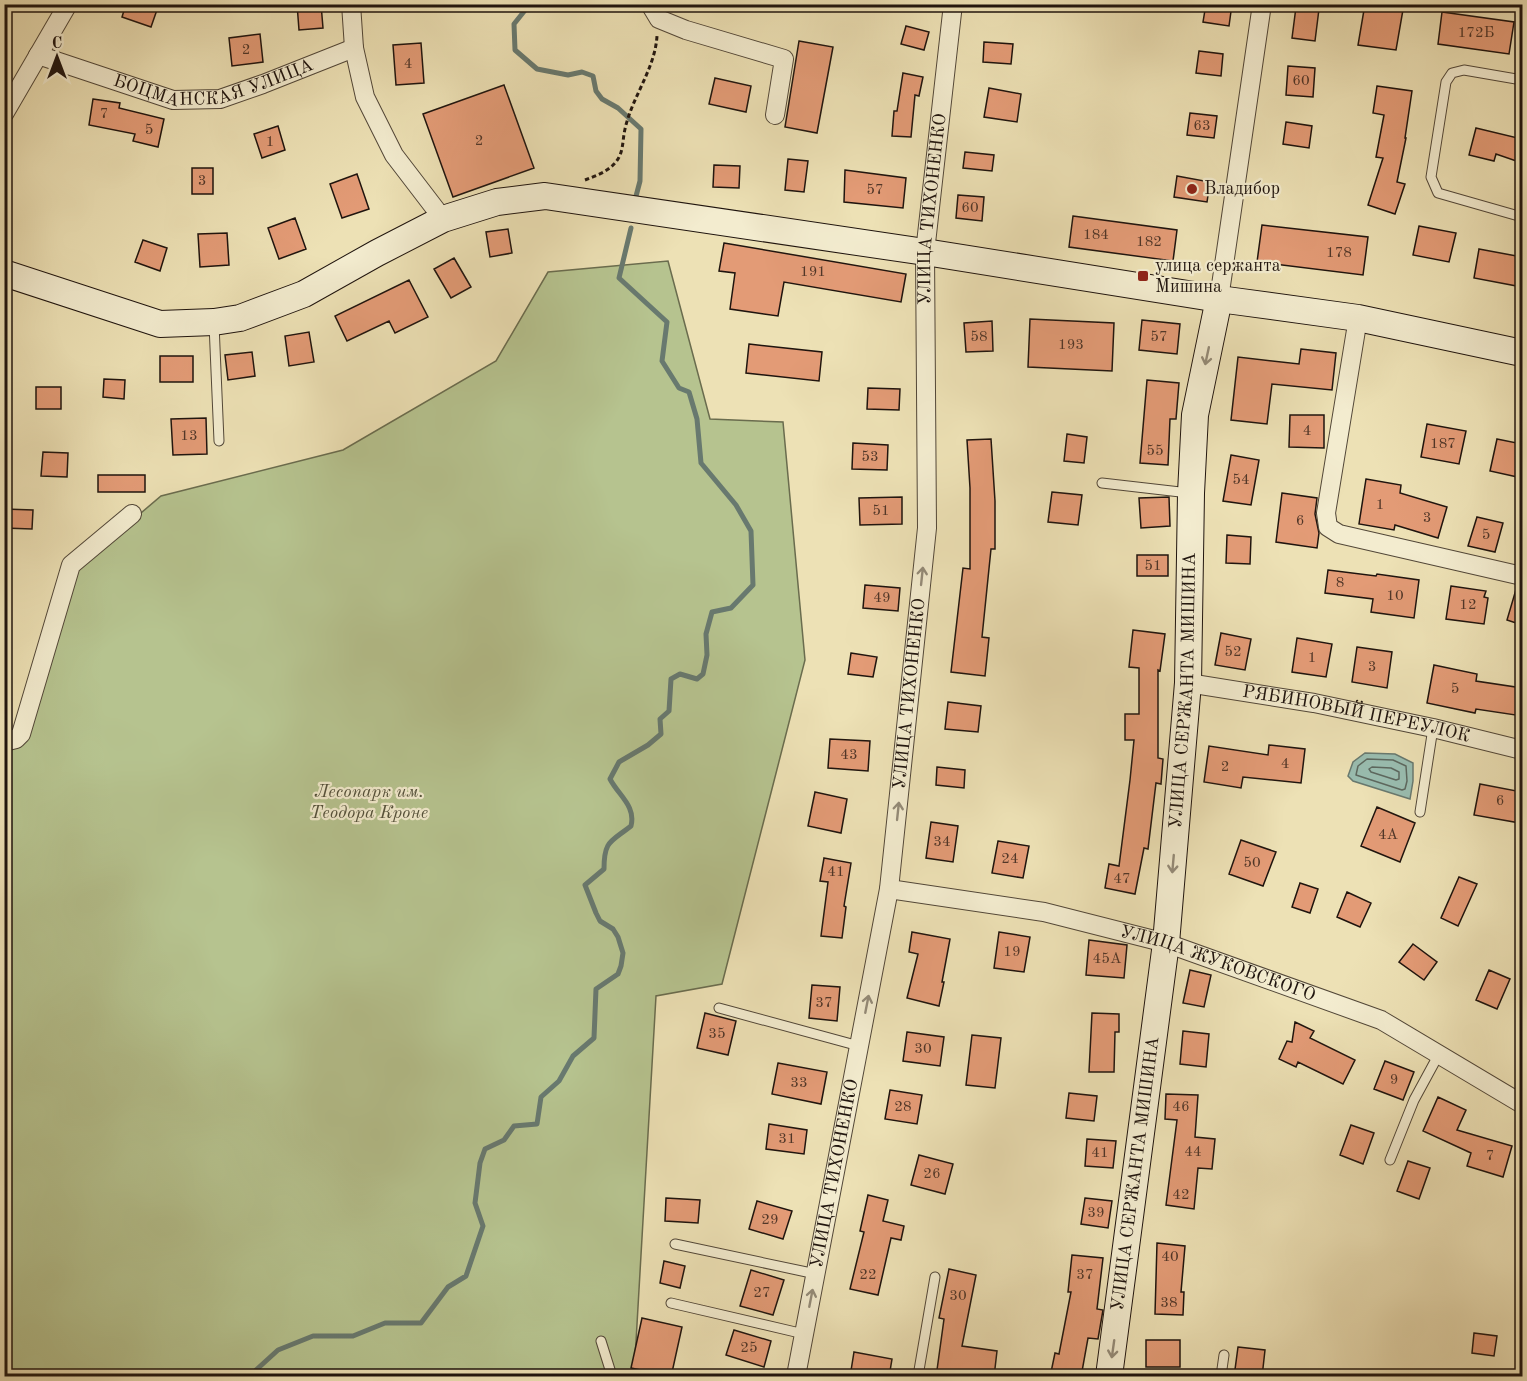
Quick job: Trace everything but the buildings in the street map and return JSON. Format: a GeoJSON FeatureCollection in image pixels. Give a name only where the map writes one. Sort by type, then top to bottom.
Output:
{"type":"FeatureCollection","features":[{"type":"Feature","properties":{"kind":"main road"},"geometry":{"type":"LineString","coordinates":[[4,273],[160,324],[214,322],[240,318],[304,294],[443,219],[497,202],[545,196],[925,252],[1219,299],[1358,318],[1522,353]]}},
{"type":"Feature","properties":{"kind":"main road","name":"УЛИЦА СЕРЖАНТА МИШИНА"},"geometry":{"type":"LineString","coordinates":[[1109,1377],[1166,943],[1188,683],[1191,493],[1195,415],[1219,299]]}},
{"type":"Feature","properties":{"kind":"street"},"geometry":{"type":"LineString","coordinates":[[4,114],[68,4]]}},
{"type":"Feature","properties":{"kind":"street"},"geometry":{"type":"LineString","coordinates":[[351,4],[354,48],[365,97],[394,155],[443,219]]}},
{"type":"Feature","properties":{"kind":"street","name":"УЛИЦА ТИХОНЕНКО"},"geometry":{"type":"LineString","coordinates":[[796,1377],[889,889],[927,528],[925,252],[953,4]]}},
{"type":"Feature","properties":{"kind":"street","name":"УЛИЦА СЕРЖАНТА МИШИНА"},"geometry":{"type":"LineString","coordinates":[[1219,299],[1262,4]]}},
{"type":"Feature","properties":{"kind":"street"},"geometry":{"type":"LineString","coordinates":[[654,12],[686,30],[784,59],[775,115]]}},
{"type":"Feature","properties":{"kind":"street","name":"БОЦМАНСКАЯ УЛИЦА"},"geometry":{"type":"LineString","coordinates":[[38,55],[173,100],[219,99],[354,48]]}},
{"type":"Feature","properties":{"kind":"street"},"geometry":{"type":"LineString","coordinates":[[1358,318],[1326,513],[1328,527],[1339,534],[1522,576]]}},
{"type":"Feature","properties":{"kind":"street"},"geometry":{"type":"LineString","coordinates":[[4,742],[16,740],[21,734],[71,565],[132,514]]}},
{"type":"Feature","properties":{"kind":"street","name":"РЯБИНОВЫЙ ПЕРЕУЛОК"},"geometry":{"type":"LineString","coordinates":[[1188,683],[1314,703],[1433,728],[1522,750]]}},
{"type":"Feature","properties":{"kind":"street","name":"УЛИЦА ЖУКОВСКОГО"},"geometry":{"type":"LineString","coordinates":[[889,889],[1044,912],[1166,943],[1381,1020],[1522,1104]]}},
{"type":"Feature","properties":{"kind":"lane"},"geometry":{"type":"LineString","coordinates":[[1522,80],[1464,70],[1452,73],[1446,82],[1431,177],[1438,193],[1522,217]]}},
{"type":"Feature","properties":{"kind":"lane"},"geometry":{"type":"LineString","coordinates":[[214,322],[219,441]]}},
{"type":"Feature","properties":{"kind":"lane"},"geometry":{"type":"LineString","coordinates":[[1102,483],[1191,493]]}},
{"type":"Feature","properties":{"kind":"lane"},"geometry":{"type":"LineString","coordinates":[[1420,812],[1433,728]]}},
{"type":"Feature","properties":{"kind":"lane"},"geometry":{"type":"LineString","coordinates":[[719,1008],[859,1046]]}},
{"type":"Feature","properties":{"kind":"lane"},"geometry":{"type":"LineString","coordinates":[[1390,1160],[1414,1100],[1438,1054]]}},
{"type":"Feature","properties":{"kind":"lane"},"geometry":{"type":"LineString","coordinates":[[675,1244],[816,1274]]}},
{"type":"Feature","properties":{"kind":"lane"},"geometry":{"type":"LineString","coordinates":[[918,1377],[935,1277]]}},
{"type":"Feature","properties":{"kind":"lane"},"geometry":{"type":"LineString","coordinates":[[671,1303],[804,1334]]}},
{"type":"Feature","properties":{"kind":"lane"},"geometry":{"type":"LineString","coordinates":[[602,1341],[612,1377]]}},
{"type":"Feature","properties":{"kind":"lane"},"geometry":{"type":"LineString","coordinates":[[1221,1377],[1224,1355]]}},
{"type":"Feature","properties":{"kind":"path"},"geometry":{"type":"LineString","coordinates":[[579,183],[615,164],[624,147],[624,130],[657,48],[654,12]]}},
{"type":"Feature","properties":{"kind":"green space","name":"Лесопарк им. Теодора Кроне"},"geometry":{"type":"Polygon","coordinates":[[[668,261],[710,419],[783,422],[805,660],[722,984],[656,996],[634,1376],[5,1376],[5,739],[35,711],[70,573],[161,496],[343,450],[496,361],[548,272],[668,261]]]}},
{"type":"Feature","properties":{"kind":"water"},"geometry":{"type":"Polygon","coordinates":[[[1365,753],[1395,754],[1413,763],[1410,799],[1353,781],[1348,776],[1353,762],[1365,753]]]}},
{"type":"Feature","properties":{"kind":"waterway"},"geometry":{"type":"LineString","coordinates":[[530,4],[514,24],[515,50],[537,69],[568,75],[582,72],[593,76],[596,91],[602,99],[618,108],[641,129],[640,181],[635,200]]}},
{"type":"Feature","properties":{"kind":"waterway"},"geometry":{"type":"LineString","coordinates":[[254,1376],[256,1370],[278,1350],[313,1336],[353,1336],[385,1323],[421,1323],[448,1287],[466,1276],[483,1226],[475,1203],[480,1163],[485,1149],[504,1140],[514,1126],[537,1124],[541,1097],[559,1081],[573,1056],[594,1038],[596,989],[618,974],[621,966],[623,953],[618,937],[613,929],[600,921],[585,885],[604,869],[605,852],[610,843],[631,826],[629,807],[610,779],[619,762],[648,745],[661,734],[660,719],[669,711],[671,679],[680,674],[697,679],[703,674],[707,655],[706,634],[712,612],[731,608],[753,585],[751,531],[736,505],[701,463],[697,419],[689,392],[679,388],[662,361],[667,322],[619,278],[631,228]]}},
{"type":"Feature","properties":{"kind":"place","name":"Владибор"},"geometry":{"type":"Point","coordinates":[1192,189]}},
{"type":"Feature","properties":{"kind":"place","name":"улица cержанта Мишина"},"geometry":{"type":"Point","coordinates":[1143,276]}}]}
